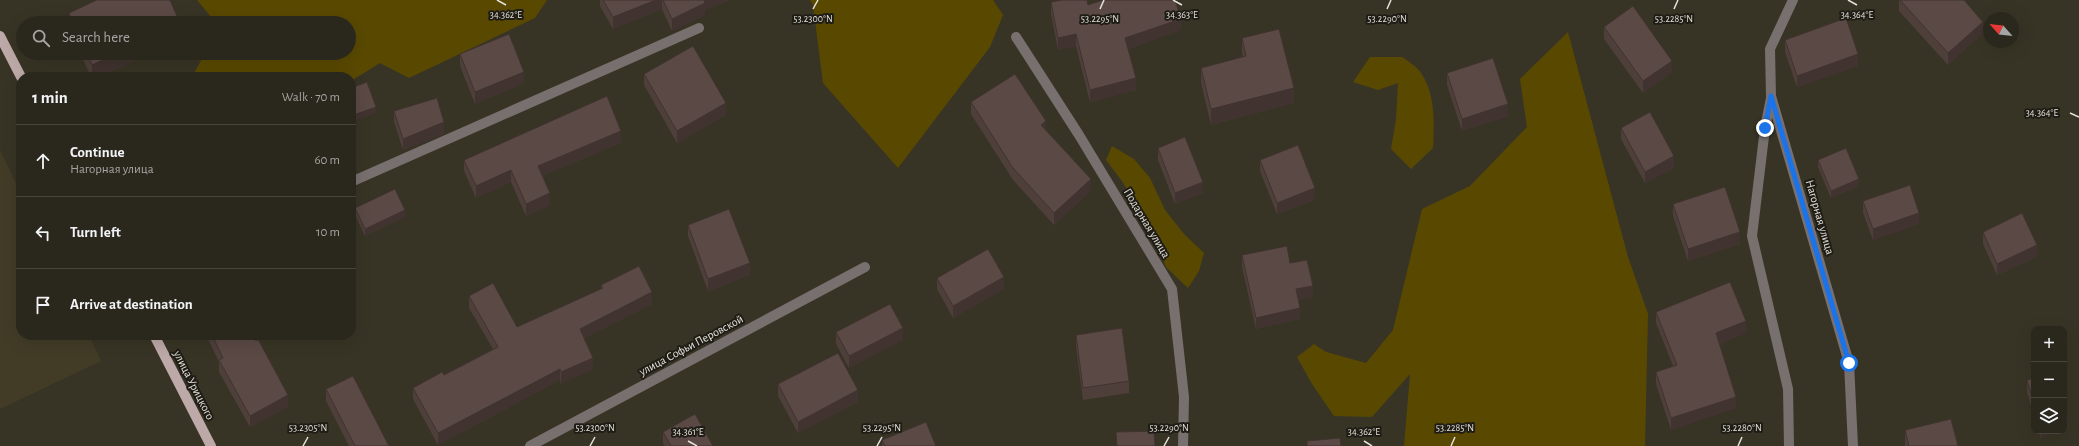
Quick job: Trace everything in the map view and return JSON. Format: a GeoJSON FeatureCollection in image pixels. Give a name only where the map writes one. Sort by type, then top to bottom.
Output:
{"type":"FeatureCollection","features":[{"type":"Feature","properties":{"kind":"main road"},"geometry":{"type":"LineString","coordinates":[[0,36],[18,72]]}},
{"type":"Feature","properties":{"kind":"main road","name":"улица Урицкого"},"geometry":{"type":"LineString","coordinates":[[157,340],[211,446]]}},
{"type":"Feature","properties":{"kind":"street","name":"Нагорная улица"},"geometry":{"type":"LineString","coordinates":[[1793,0],[1770,49],[1771,96],[1849,363],[1854,446]]}},
{"type":"Feature","properties":{"kind":"street"},"geometry":{"type":"LineString","coordinates":[[356,180],[699,28]]}},
{"type":"Feature","properties":{"kind":"street","name":"Подарная улица"},"geometry":{"type":"LineString","coordinates":[[1016,37],[1079,135],[1172,289],[1184,397],[1183,446]]}},
{"type":"Feature","properties":{"kind":"street"},"geometry":{"type":"LineString","coordinates":[[1771,96],[1765,128],[1752,236],[1788,389],[1789,446]]}},
{"type":"Feature","properties":{"kind":"street","name":"улица Софьи Перовской"},"geometry":{"type":"LineString","coordinates":[[530,446],[865,267]]}},
{"type":"Feature","properties":{"kind":"shaded area"},"geometry":{"type":"Polygon","coordinates":[[[197,0],[547,0],[535,18],[409,78],[380,63],[356,78],[356,72],[195,72],[201,60],[356,60],[356,16],[210,16],[197,0]]]}},
{"type":"Feature","properties":{"kind":"shaded area"},"geometry":{"type":"Polygon","coordinates":[[[810,0],[993,0],[1003,15],[990,47],[898,168],[823,83],[813,5],[810,0]]]}},
{"type":"Feature","properties":{"kind":"shaded area"},"geometry":{"type":"Polygon","coordinates":[[[1568,32],[1628,257],[1648,314],[1645,446],[1404,446],[1410,374],[1372,417],[1334,416],[1312,384],[1297,357],[1314,344],[1326,352],[1366,363],[1393,330],[1422,209],[1470,186],[1527,127],[1520,79],[1568,32]]]}},
{"type":"Feature","properties":{"kind":"shaded area"},"geometry":{"type":"Polygon","coordinates":[[[1370,57],[1402,57],[1419,71],[1429,90],[1433,109],[1433,148],[1411,169],[1391,149],[1396,119],[1398,83],[1378,90],[1353,82],[1370,57]]]}},
{"type":"Feature","properties":{"kind":"shaded area"},"geometry":{"type":"Polygon","coordinates":[[[1112,146],[1134,159],[1150,178],[1165,210],[1184,234],[1204,253],[1199,271],[1188,288],[1166,267],[1156,239],[1122,181],[1106,160],[1112,146]]]}},
{"type":"Feature","properties":{"kind":"shaded area"},"geometry":{"type":"Polygon","coordinates":[[[0,150],[16,184],[16,340],[91,340],[101,361],[0,409],[0,150]]]}},
{"type":"Feature","properties":{"kind":"building"},"geometry":{"type":"Polygon","coordinates":[[[97,0],[170,0],[177,16],[70,16],[69,13],[97,0]]]}},
{"type":"Feature","properties":{"kind":"building"},"geometry":{"type":"Polygon","coordinates":[[[603,0],[656,0],[613,17],[603,0]]]}},
{"type":"Feature","properties":{"kind":"building"},"geometry":{"type":"Polygon","coordinates":[[[663,0],[704,0],[705,3],[672,19],[663,0]]]}},
{"type":"Feature","properties":{"kind":"building"},"geometry":{"type":"Polygon","coordinates":[[[1062,0],[1087,0],[1088,5],[1103,0],[1175,0],[1181,19],[1125,38],[1136,78],[1090,90],[1076,34],[1058,38],[1051,2],[1062,0]]]}},
{"type":"Feature","properties":{"kind":"building"},"geometry":{"type":"Polygon","coordinates":[[[1900,0],[1964,0],[1983,22],[1948,53],[1900,0]]]}},
{"type":"Feature","properties":{"kind":"building"},"geometry":{"type":"Polygon","coordinates":[[[1633,6],[1672,61],[1643,81],[1604,27],[1633,6]]]}},
{"type":"Feature","properties":{"kind":"building"},"geometry":{"type":"Polygon","coordinates":[[[1846,18],[1858,54],[1797,76],[1785,40],[1846,18]]]}},
{"type":"Feature","properties":{"kind":"building"},"geometry":{"type":"Polygon","coordinates":[[[1279,29],[1294,88],[1211,109],[1201,68],[1246,56],[1242,38],[1279,29]]]}},
{"type":"Feature","properties":{"kind":"building"},"geometry":{"type":"Polygon","coordinates":[[[509,34],[524,72],[475,92],[460,54],[509,34]]]}},
{"type":"Feature","properties":{"kind":"building"},"geometry":{"type":"Polygon","coordinates":[[[693,46],[726,103],[677,131],[644,74],[693,46]]]}},
{"type":"Feature","properties":{"kind":"building"},"geometry":{"type":"Polygon","coordinates":[[[1493,58],[1508,104],[1462,119],[1447,73],[1493,58]]]}},
{"type":"Feature","properties":{"kind":"building"},"geometry":{"type":"Polygon","coordinates":[[[90,60],[103,60],[92,65],[90,60]]]}},
{"type":"Feature","properties":{"kind":"building"},"geometry":{"type":"Polygon","coordinates":[[[1015,74],[1046,121],[1041,125],[1091,179],[1054,213],[1013,168],[971,102],[1015,74]]]}},
{"type":"Feature","properties":{"kind":"building"},"geometry":{"type":"Polygon","coordinates":[[[367,82],[376,107],[356,114],[356,86],[367,82]]]}},
{"type":"Feature","properties":{"kind":"building"},"geometry":{"type":"Polygon","coordinates":[[[607,96],[621,131],[538,166],[550,193],[526,204],[511,170],[476,186],[464,160],[607,96]]]}},
{"type":"Feature","properties":{"kind":"building"},"geometry":{"type":"Polygon","coordinates":[[[437,98],[444,122],[403,139],[394,111],[437,98]]]}},
{"type":"Feature","properties":{"kind":"building"},"geometry":{"type":"Polygon","coordinates":[[[1650,112],[1674,156],[1645,172],[1621,128],[1650,112]]]}},
{"type":"Feature","properties":{"kind":"building"},"geometry":{"type":"Polygon","coordinates":[[[1185,137],[1203,182],[1175,193],[1158,148],[1185,137]]]}},
{"type":"Feature","properties":{"kind":"building"},"geometry":{"type":"Polygon","coordinates":[[[1298,145],[1315,188],[1277,203],[1260,160],[1298,145]]]}},
{"type":"Feature","properties":{"kind":"building"},"geometry":{"type":"Polygon","coordinates":[[[1846,148],[1859,179],[1831,191],[1818,160],[1846,148]]]}},
{"type":"Feature","properties":{"kind":"building"},"geometry":{"type":"Polygon","coordinates":[[[1910,185],[1919,213],[1873,229],[1863,201],[1910,185]]]}},
{"type":"Feature","properties":{"kind":"building"},"geometry":{"type":"Polygon","coordinates":[[[1725,187],[1740,232],[1688,249],[1673,204],[1725,187]]]}},
{"type":"Feature","properties":{"kind":"building"},"geometry":{"type":"Polygon","coordinates":[[[395,189],[405,210],[365,229],[356,208],[395,189]]]}},
{"type":"Feature","properties":{"kind":"building"},"geometry":{"type":"Polygon","coordinates":[[[729,209],[750,263],[708,279],[688,225],[729,209]]]}},
{"type":"Feature","properties":{"kind":"building"},"geometry":{"type":"Polygon","coordinates":[[[2022,213],[2037,245],[1997,264],[1983,232],[2022,213]]]}},
{"type":"Feature","properties":{"kind":"building"},"geometry":{"type":"Polygon","coordinates":[[[1287,246],[1290,263],[1307,260],[1313,286],[1296,289],[1300,308],[1256,318],[1242,255],[1287,246]]]}},
{"type":"Feature","properties":{"kind":"building"},"geometry":{"type":"Polygon","coordinates":[[[988,249],[1004,277],[953,306],[937,278],[988,249]]]}},
{"type":"Feature","properties":{"kind":"building"},"geometry":{"type":"Polygon","coordinates":[[[639,266],[652,292],[580,329],[593,358],[561,372],[560,369],[438,433],[413,388],[442,372],[444,375],[498,347],[469,296],[493,283],[517,327],[603,288],[601,285],[639,266]]]}},
{"type":"Feature","properties":{"kind":"building"},"geometry":{"type":"Polygon","coordinates":[[[1730,282],[1746,321],[1716,333],[1736,397],[1671,418],[1656,372],[1677,365],[1656,312],[1730,282]]]}},
{"type":"Feature","properties":{"kind":"building"},"geometry":{"type":"Polygon","coordinates":[[[890,304],[903,328],[849,356],[836,332],[890,304]]]}},
{"type":"Feature","properties":{"kind":"building"},"geometry":{"type":"Polygon","coordinates":[[[1122,328],[1129,381],[1083,388],[1076,335],[1122,328]]]}},
{"type":"Feature","properties":{"kind":"building"},"geometry":{"type":"Polygon","coordinates":[[[214,340],[259,340],[288,395],[250,416],[219,360],[223,358],[214,340]]]}},
{"type":"Feature","properties":{"kind":"building"},"geometry":{"type":"Polygon","coordinates":[[[838,353],[858,390],[798,422],[778,384],[838,353]]]}},
{"type":"Feature","properties":{"kind":"building"},"geometry":{"type":"Polygon","coordinates":[[[353,376],[389,446],[355,446],[326,389],[353,376]]]}},
{"type":"Feature","properties":{"kind":"building"},"geometry":{"type":"Polygon","coordinates":[[[2031,379],[2031,394],[2027,380],[2031,379]]]}},
{"type":"Feature","properties":{"kind":"building"},"geometry":{"type":"Polygon","coordinates":[[[695,414],[713,446],[671,446],[663,432],[695,414]]]}},
{"type":"Feature","properties":{"kind":"building"},"geometry":{"type":"Polygon","coordinates":[[[1951,419],[1958,446],[1909,446],[1905,430],[1951,419]]]}},
{"type":"Feature","properties":{"kind":"building"},"geometry":{"type":"Polygon","coordinates":[[[926,422],[936,446],[885,446],[882,440],[926,422]]]}},
{"type":"Feature","properties":{"kind":"building"},"geometry":{"type":"Polygon","coordinates":[[[1154,431],[1155,446],[1117,446],[1116,432],[1154,431]]]}},
{"type":"Feature","properties":{"kind":"building"},"geometry":{"type":"Polygon","coordinates":[[[1340,438],[1341,446],[1307,446],[1307,441],[1340,438]]]}},
{"type":"Feature","properties":{"kind":"route"},"geometry":{"type":"LineString","coordinates":[[1765,128],[1771,96],[1849,363]]}}]}
